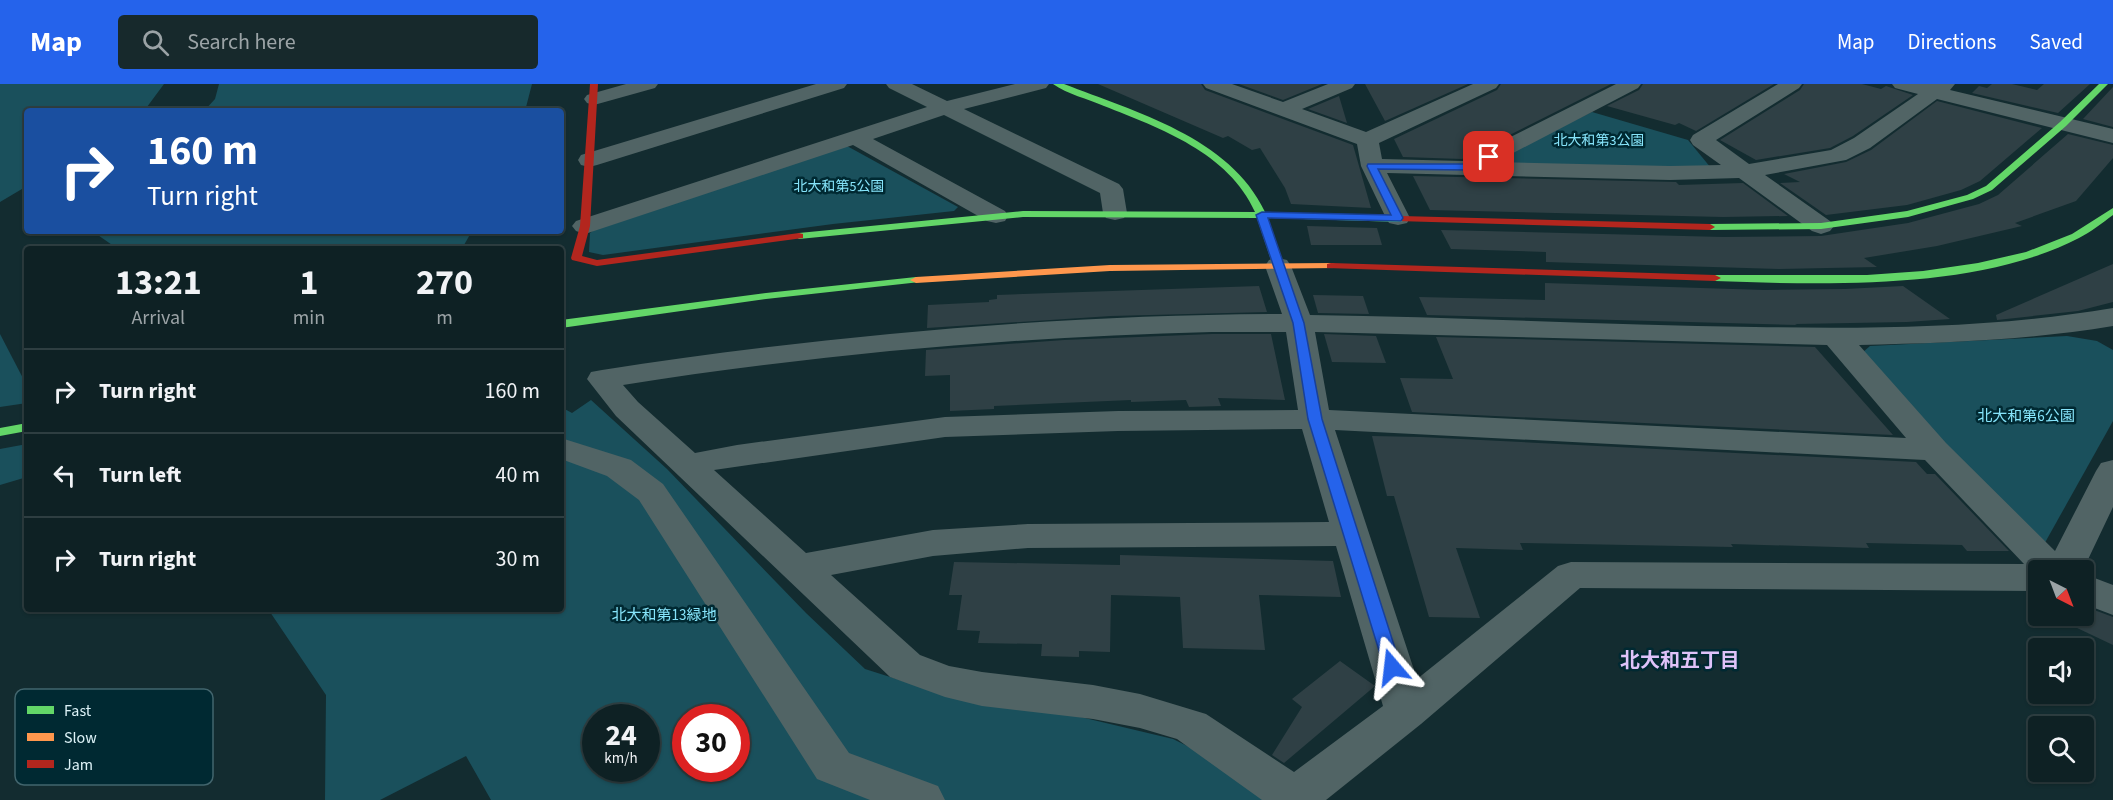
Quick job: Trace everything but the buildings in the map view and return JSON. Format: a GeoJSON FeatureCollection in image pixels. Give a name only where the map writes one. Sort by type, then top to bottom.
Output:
{"type":"FeatureCollection","features":[{"type":"Feature","properties":{"kind":"street"},"geometry":{"type":"LineString","coordinates":[[648,84],[594,92],[585,226],[576,258],[597,263],[847,230],[996,216],[1115,213],[1712,227],[1821,226],[1908,214],[1970,197],[1989,188],[2005,177],[2104,84]]}},
{"type":"Feature","properties":{"kind":"street"},"geometry":{"type":"LineString","coordinates":[[589,160],[837,84]]}},
{"type":"Feature","properties":{"kind":"street"},"geometry":{"type":"LineString","coordinates":[[896,84],[948,107],[1111,189],[1115,213]]}},
{"type":"Feature","properties":{"kind":"street"},"geometry":{"type":"LineString","coordinates":[[585,226],[948,107],[1039,84]]}},
{"type":"Feature","properties":{"kind":"street"},"geometry":{"type":"LineString","coordinates":[[1057,84],[1166,132],[1214,156],[1244,183],[1262,215],[1299,323],[1315,419],[1406,712]]}},
{"type":"Feature","properties":{"kind":"street"},"geometry":{"type":"LineString","coordinates":[[1213,84],[1367,140],[1490,84]]}},
{"type":"Feature","properties":{"kind":"street"},"geometry":{"type":"LineString","coordinates":[[1283,110],[1345,84]]}},
{"type":"Feature","properties":{"kind":"street"},"geometry":{"type":"LineString","coordinates":[[1469,167],[1631,84]]}},
{"type":"Feature","properties":{"kind":"street"},"geometry":{"type":"LineString","coordinates":[[1792,84],[1701,140],[1821,226]]}},
{"type":"Feature","properties":{"kind":"street"},"geometry":{"type":"LineString","coordinates":[[1902,84],[1940,88],[2063,124],[2113,136]]}},
{"type":"Feature","properties":{"kind":"street"},"geometry":{"type":"LineString","coordinates":[[1372,166],[1670,173],[1745,171],[1839,155],[1862,143],[1940,88]]}},
{"type":"Feature","properties":{"kind":"street"},"geometry":{"type":"LineString","coordinates":[[856,138],[996,216]]}},
{"type":"Feature","properties":{"kind":"street"},"geometry":{"type":"LineString","coordinates":[[1367,140],[1372,166],[1398,218]]}},
{"type":"Feature","properties":{"kind":"street"},"geometry":{"type":"LineString","coordinates":[[564,324],[719,301],[917,280],[1110,268],[1278,266],[1779,280],[1866,279],[1935,273],[2033,253],[2056,245],[2093,227],[2113,212]]}},
{"type":"Feature","properties":{"kind":"street"},"geometry":{"type":"LineString","coordinates":[[2028,578],[1571,575],[1406,712],[1295,798],[1191,726],[1140,711],[982,689],[945,681],[905,666],[627,409],[602,379],[848,343],[1064,327],[1299,323],[1757,337],[1836,337],[1988,332],[2079,324],[2113,317]]}},
{"type":"Feature","properties":{"kind":"street"},"geometry":{"type":"LineString","coordinates":[[2079,324],[2113,342]]}},
{"type":"Feature","properties":{"kind":"street"},"geometry":{"type":"LineString","coordinates":[[1836,337],[1934,450],[2042,560]]}},
{"type":"Feature","properties":{"kind":"street"},"geometry":{"type":"LineString","coordinates":[[687,465],[737,454],[945,427],[1118,421],[1315,419],[1934,450]]}},
{"type":"Feature","properties":{"kind":"street"},"geometry":{"type":"LineString","coordinates":[[0,432],[24,428]]}},
{"type":"Feature","properties":{"kind":"street"},"geometry":{"type":"LineString","coordinates":[[564,449],[619,468],[651,492],[833,766],[922,800]]}},
{"type":"Feature","properties":{"kind":"street"},"geometry":{"type":"LineString","coordinates":[[2069,560],[2113,471]]}},
{"type":"Feature","properties":{"kind":"street"},"geometry":{"type":"LineString","coordinates":[[798,568],[933,543],[1028,536],[1351,534]]}},
{"type":"Feature","properties":{"kind":"street"},"geometry":{"type":"LineString","coordinates":[[2094,592],[2113,601]]}},
{"type":"Feature","properties":{"kind":"green space"},"geometry":{"type":"Polygon","coordinates":[[[0,84],[164,84],[146,108],[24,108],[24,188],[0,202],[0,84]]]}},
{"type":"Feature","properties":{"kind":"green space"},"geometry":{"type":"Polygon","coordinates":[[[219,84],[532,84],[526,108],[207,108],[215,99],[219,84]]]}},
{"type":"Feature","properties":{"kind":"green space","name":"北大和第3公園"},"geometry":{"type":"Polygon","coordinates":[[[1592,112],[1688,140],[1711,168],[1512,165],[1495,159],[1592,112]]]}},
{"type":"Feature","properties":{"kind":"green space","name":"北大和第5公園"},"geometry":{"type":"Polygon","coordinates":[[[847,146],[958,207],[954,211],[833,224],[603,255],[589,252],[590,233],[605,222],[847,146]]]}},
{"type":"Feature","properties":{"kind":"green space"},"geometry":{"type":"Polygon","coordinates":[[[96,234],[470,234],[464,245],[457,246],[114,246],[96,234]]]}},
{"type":"Feature","properties":{"kind":"green space"},"geometry":{"type":"Polygon","coordinates":[[[0,334],[24,380],[24,403],[0,407],[0,334]]]}},
{"type":"Feature","properties":{"kind":"green space","name":"北大和第6公園"},"geometry":{"type":"Polygon","coordinates":[[[2067,336],[2097,341],[2113,350],[2113,421],[2042,548],[1862,353],[1870,346],[2067,336]]]}},
{"type":"Feature","properties":{"kind":"green space","name":"北大和第13緑地"},"geometry":{"type":"Polygon","coordinates":[[[591,400],[667,469],[806,613],[865,669],[950,696],[1068,714],[1173,739],[1242,773],[1275,800],[491,800],[466,756],[380,800],[325,800],[326,695],[270,612],[564,612],[564,409],[572,413],[591,400]]]}},
{"type":"Feature","properties":{"kind":"green space"},"geometry":{"type":"Polygon","coordinates":[[[24,445],[24,478],[0,485],[0,449],[24,445]]]}},
{"type":"Feature","properties":{"kind":"traffic: fast"},"geometry":{"type":"LineString","coordinates":[[1057,84],[1158,125],[1207,152],[1228,168],[1245,186],[1256,204],[1278,266]]}},
{"type":"Feature","properties":{"kind":"traffic: fast"},"geometry":{"type":"LineString","coordinates":[[1710,227],[1821,226],[1908,214],[1970,197],[1989,188],[2063,124],[2104,84]]}},
{"type":"Feature","properties":{"kind":"traffic: fast"},"geometry":{"type":"LineString","coordinates":[[1715,278],[1867,279],[1978,267],[2030,254],[2076,236],[2113,211]]}},
{"type":"Feature","properties":{"kind":"traffic: fast"},"geometry":{"type":"LineString","coordinates":[[799,236],[1023,214],[1261,215],[1401,219]]}},
{"type":"Feature","properties":{"kind":"traffic: fast"},"geometry":{"type":"LineString","coordinates":[[564,324],[766,296],[916,280]]}},
{"type":"Feature","properties":{"kind":"traffic: fast"},"geometry":{"type":"LineString","coordinates":[[0,432],[24,428]]}},
{"type":"Feature","properties":{"kind":"traffic: slow"},"geometry":{"type":"LineString","coordinates":[[916,280],[1110,268],[1331,266]]}},
{"type":"Feature","properties":{"kind":"traffic: jam"},"geometry":{"type":"LineString","coordinates":[[594,84],[585,226],[576,258],[597,263],[799,236]]}},
{"type":"Feature","properties":{"kind":"traffic: jam"},"geometry":{"type":"LineString","coordinates":[[1401,219],[1710,227]]}},
{"type":"Feature","properties":{"kind":"traffic: jam"},"geometry":{"type":"LineString","coordinates":[[1331,266],[1715,278]]}},
{"type":"Feature","properties":{"kind":"district","name":"北大和五丁目"},"geometry":{"type":"Point","coordinates":[1680,661]}},
{"type":"Feature","properties":{"kind":"route"},"geometry":{"type":"LineString","coordinates":[[1392,667],[1315,419],[1299,323],[1262,215],[1398,218],[1372,166],[1469,167],[1489,157]]}}]}
